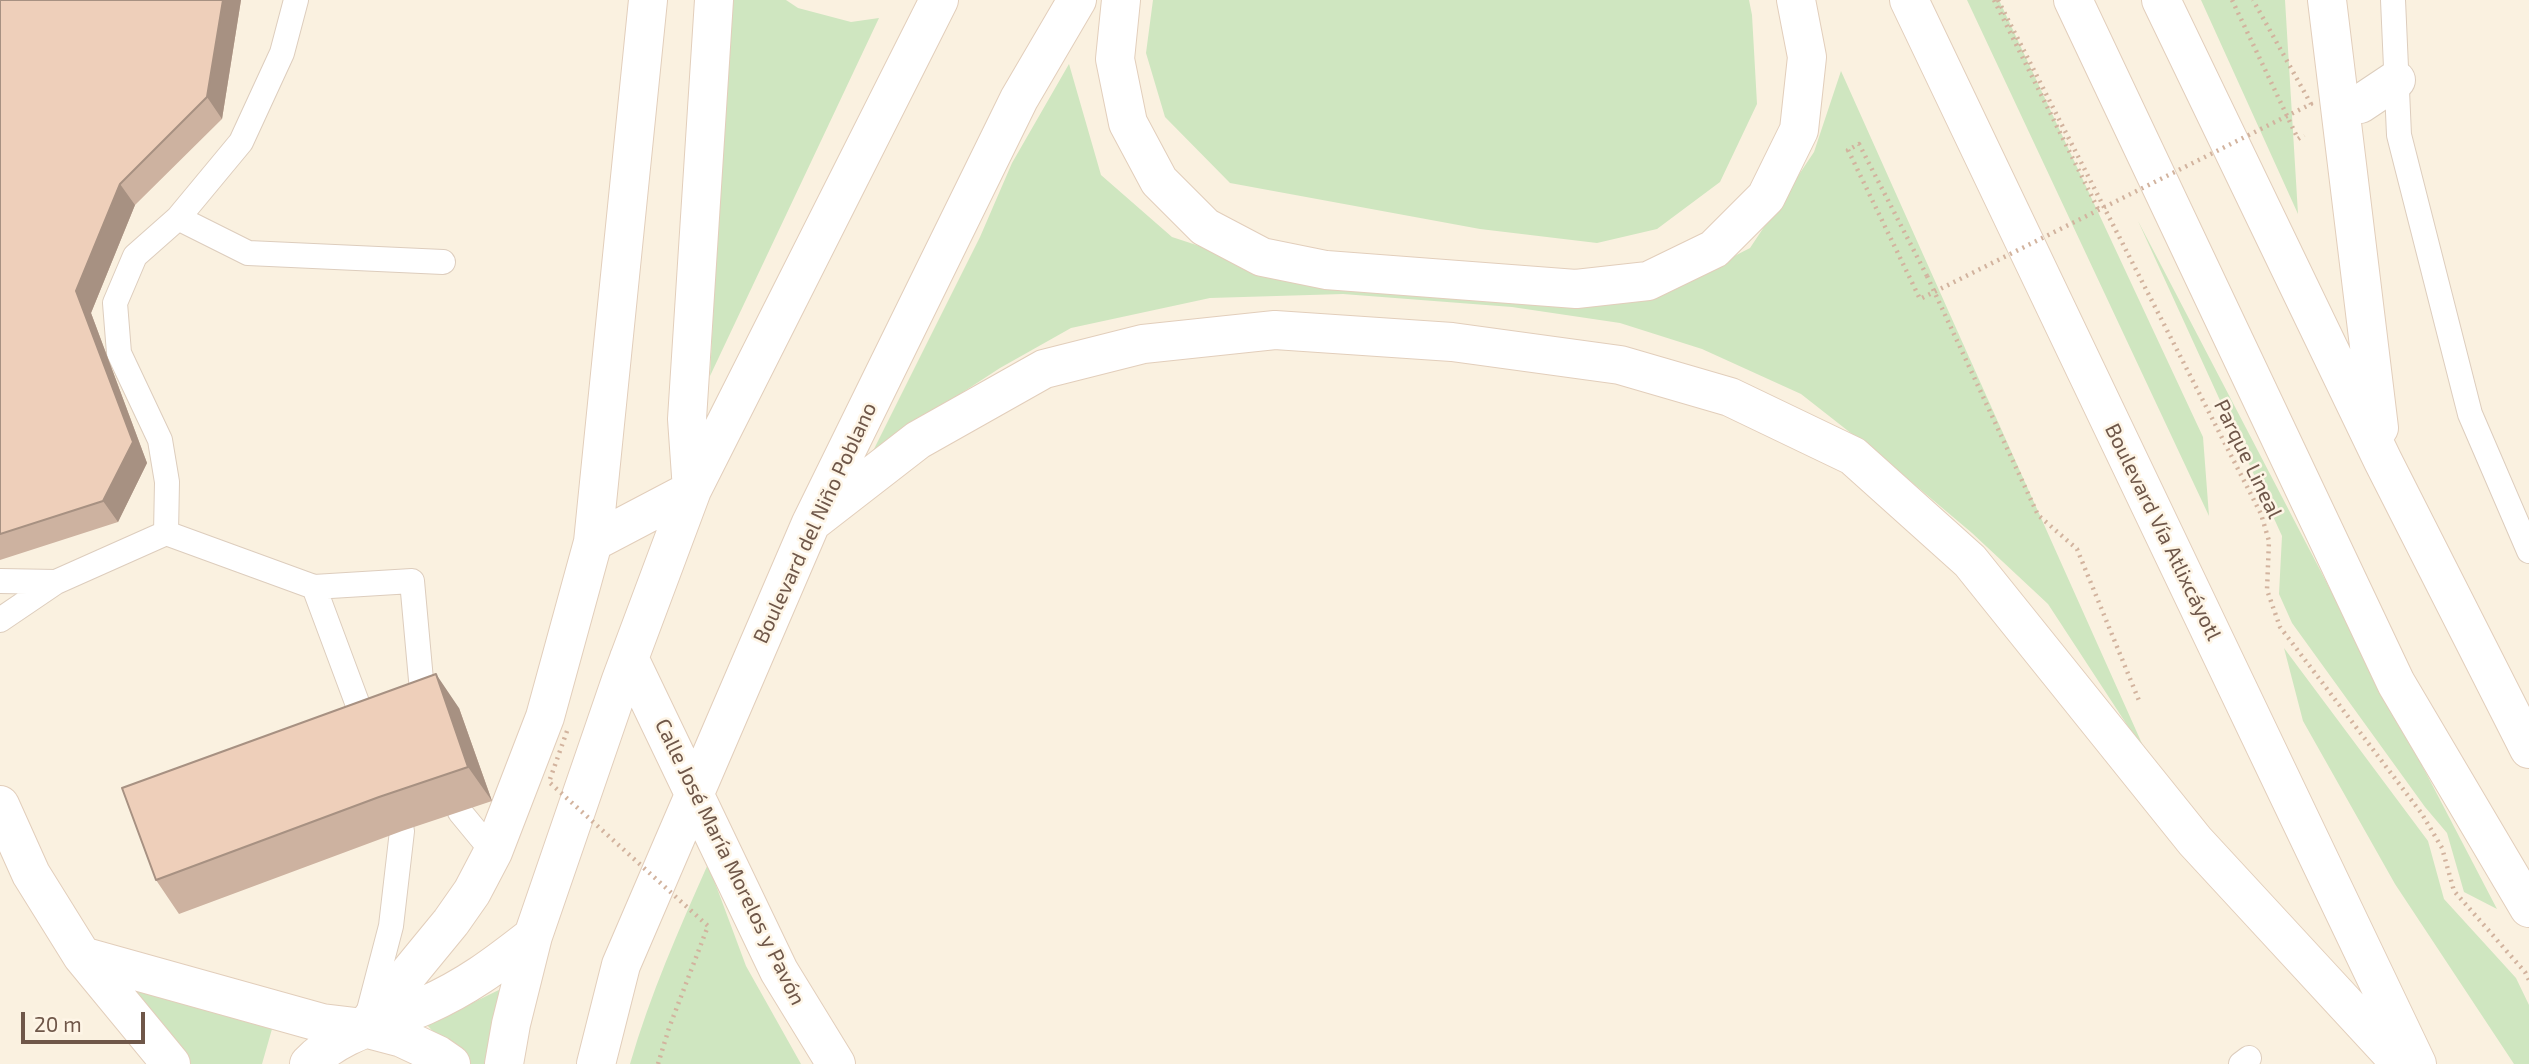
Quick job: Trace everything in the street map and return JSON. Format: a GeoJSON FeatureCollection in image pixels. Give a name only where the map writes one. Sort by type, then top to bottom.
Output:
{"type":"FeatureCollection","features":[{"type":"Feature","properties":{"kind":"main road"},"geometry":{"type":"LineString","coordinates":[[364,1028],[451,922],[472,892],[493,852],[545,717],[593,542],[648,0]]}},
{"type":"Feature","properties":{"kind":"main road"},"geometry":{"type":"LineString","coordinates":[[692,490],[687,419],[714,0]]}},
{"type":"Feature","properties":{"kind":"main road"},"geometry":{"type":"LineString","coordinates":[[505,1064],[511,1024],[533,936],[629,658],[692,490],[939,0]]}},
{"type":"Feature","properties":{"kind":"main road","name":"Boulevard del Niño Poblano"},"geometry":{"type":"LineString","coordinates":[[596,1064],[621,965],[811,523],[1019,99],[1077,0]]}},
{"type":"Feature","properties":{"kind":"main road"},"geometry":{"type":"LineString","coordinates":[[1121,0],[1115,59],[1128,123],[1159,181],[1205,227],[1262,257],[1326,270],[1576,289],[1648,281],[1692,260],[1714,249],[1766,197],[1799,130],[1807,57],[1796,0]]}},
{"type":"Feature","properties":{"kind":"main road","name":"Boulevard Vía Atlixcáyotl"},"geometry":{"type":"LineString","coordinates":[[1909,0],[2417,1064]]}},
{"type":"Feature","properties":{"kind":"main road"},"geometry":{"type":"LineString","coordinates":[[2073,0],[2396,683],[2529,908]]}},
{"type":"Feature","properties":{"kind":"main road"},"geometry":{"type":"LineString","coordinates":[[2161,0],[2383,461],[2529,749]]}},
{"type":"Feature","properties":{"kind":"main road"},"geometry":{"type":"LineString","coordinates":[[2327,0],[2383,461]]}},
{"type":"Feature","properties":{"kind":"main road"},"geometry":{"type":"LineString","coordinates":[[2360,104],[2396,80]]}},
{"type":"Feature","properties":{"kind":"main road"},"geometry":{"type":"LineString","coordinates":[[811,523],[918,440],[1044,369],[1143,344],[1275,330],[1452,342],[1620,365],[1730,397],[1853,456],[1970,561],[2195,841],[2401,1064]]}},
{"type":"Feature","properties":{"kind":"main road"},"geometry":{"type":"LineString","coordinates":[[593,542],[692,490]]}},
{"type":"Feature","properties":{"kind":"main road","name":"Calle José María Morelos y Pavón"},"geometry":{"type":"LineString","coordinates":[[629,658],[779,971],[836,1064]]}},
{"type":"Feature","properties":{"kind":"main road"},"geometry":{"type":"LineString","coordinates":[[0,805],[31,874],[82,956],[171,1064]]}},
{"type":"Feature","properties":{"kind":"main road"},"geometry":{"type":"LineString","coordinates":[[309,1064],[318,1055],[364,1028],[422,1007],[484,974],[533,936]]}},
{"type":"Feature","properties":{"kind":"main road"},"geometry":{"type":"LineString","coordinates":[[82,956],[322,1023],[364,1028],[402,1038],[451,1064]]}},
{"type":"Feature","properties":{"kind":"lane"},"geometry":{"type":"LineString","coordinates":[[166,533],[167,482],[160,440],[119,353],[115,303],[135,256],[178,218],[240,142],[282,53],[296,0]]}},
{"type":"Feature","properties":{"kind":"lane"},"geometry":{"type":"LineString","coordinates":[[2393,0],[2399,135],[2470,414],[2529,551]]}},
{"type":"Feature","properties":{"kind":"lane"},"geometry":{"type":"LineString","coordinates":[[178,218],[248,253],[443,262]]}},
{"type":"Feature","properties":{"kind":"lane"},"geometry":{"type":"LineString","coordinates":[[0,620],[56,582],[166,533],[314,587],[412,581],[425,721]]}},
{"type":"Feature","properties":{"kind":"lane"},"geometry":{"type":"LineString","coordinates":[[0,581],[56,582]]}},
{"type":"Feature","properties":{"kind":"lane"},"geometry":{"type":"LineString","coordinates":[[314,587],[371,739]]}},
{"type":"Feature","properties":{"kind":"lane"},"geometry":{"type":"LineString","coordinates":[[460,812],[493,852]]}},
{"type":"Feature","properties":{"kind":"lane"},"geometry":{"type":"LineString","coordinates":[[364,1028],[391,926],[402,831]]}},
{"type":"Feature","properties":{"kind":"path"},"geometry":{"type":"LineString","coordinates":[[1996,0],[2099,211]]}},
{"type":"Feature","properties":{"kind":"path","name":"Parque Lineal"},"geometry":{"type":"LineString","coordinates":[[1996,0],[2261,514],[2269,541],[2267,590],[2280,627],[2422,814],[2442,848],[2454,891],[2529,979]]}},
{"type":"Feature","properties":{"kind":"path"},"geometry":{"type":"LineString","coordinates":[[2232,0],[2281,102]]}},
{"type":"Feature","properties":{"kind":"path"},"geometry":{"type":"LineString","coordinates":[[2144,714],[2077,549],[2038,515],[1927,276],[1859,144],[1848,150],[1920,299],[2099,211],[2311,104],[2253,0]]}},
{"type":"Feature","properties":{"kind":"path"},"geometry":{"type":"LineString","coordinates":[[567,730],[549,782],[708,926],[658,1064]]}},
{"type":"Feature","properties":{"kind":"green space"},"geometry":{"type":"Polygon","coordinates":[[[729,0],[786,0],[798,8],[851,22],[879,18],[710,376],[729,0]]]}},
{"type":"Feature","properties":{"kind":"green space"},"geometry":{"type":"Polygon","coordinates":[[[1153,0],[1749,0],[1757,104],[1720,182],[1657,229],[1597,243],[1480,229],[1230,183],[1165,117],[1146,53],[1153,0]]]}},
{"type":"Feature","properties":{"kind":"green space"},"geometry":{"type":"Polygon","coordinates":[[[1967,0],[1999,0],[2203,437],[2209,516],[1967,0]]]}},
{"type":"Feature","properties":{"kind":"green space"},"geometry":{"type":"Polygon","coordinates":[[[2201,0],[2285,0],[2298,214],[2201,0]]]}},
{"type":"Feature","properties":{"kind":"green space"},"geometry":{"type":"Polygon","coordinates":[[[1069,64],[1101,175],[1172,237],[1306,281],[1649,300],[1750,248],[1814,152],[1841,71],[2148,757],[2048,604],[1972,533],[1889,463],[1801,394],[1702,349],[1620,323],[1512,307],[1343,294],[1210,298],[1071,328],[1000,368],[934,411],[868,461],[980,237],[1012,163],[1069,64]]]}},
{"type":"Feature","properties":{"kind":"green space"},"geometry":{"type":"Polygon","coordinates":[[[2138,221],[2497,909],[2464,892],[2447,833],[2425,807],[2292,623],[2279,594],[2282,536],[2138,221]]]}},
{"type":"Feature","properties":{"kind":"green space"},"geometry":{"type":"Polygon","coordinates":[[[2284,648],[2428,841],[2444,899],[2516,978],[2529,1005],[2529,1064],[2514,1064],[2395,884],[2303,721],[2284,648]]]}},
{"type":"Feature","properties":{"kind":"green space"},"geometry":{"type":"Polygon","coordinates":[[[708,864],[746,966],[801,1064],[630,1064],[656,988],[708,864]]]}},
{"type":"Feature","properties":{"kind":"green space"},"geometry":{"type":"Polygon","coordinates":[[[118,971],[274,1022],[262,1064],[189,1064],[118,971]]]}},
{"type":"Feature","properties":{"kind":"green space"},"geometry":{"type":"Polygon","coordinates":[[[507,986],[486,1064],[463,1064],[427,1025],[507,986]]]}},
{"type":"Feature","properties":{"kind":"building"},"geometry":{"type":"Polygon","coordinates":[[[0,0],[223,0],[207,97],[120,184],[76,291],[133,442],[103,501],[0,534],[0,0]]]}},
{"type":"Feature","properties":{"kind":"building"},"geometry":{"type":"Polygon","coordinates":[[[436,674],[468,767],[379,797],[156,880],[122,788],[436,674]]]}}]}
